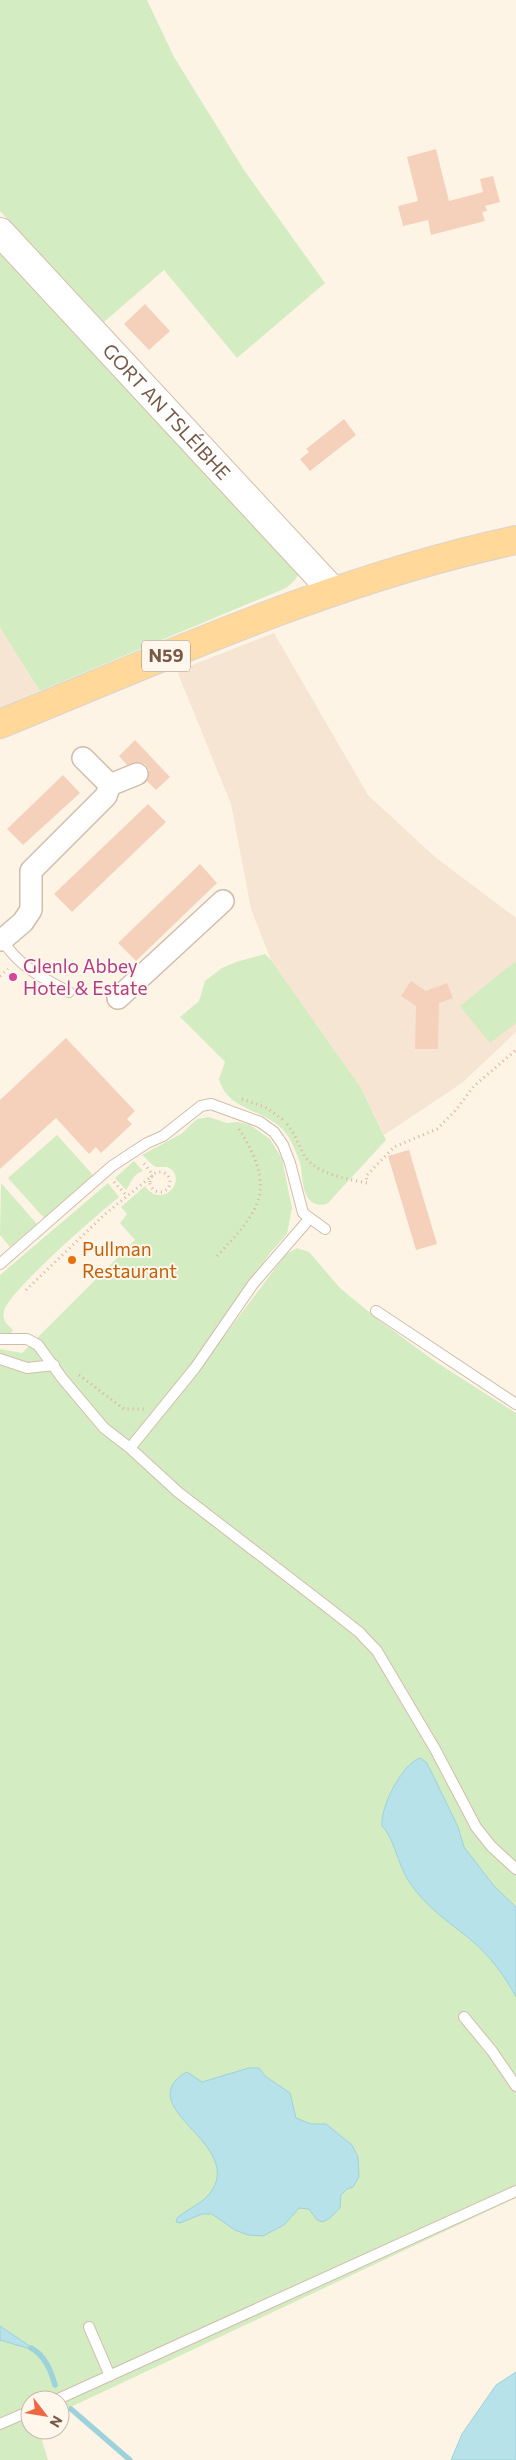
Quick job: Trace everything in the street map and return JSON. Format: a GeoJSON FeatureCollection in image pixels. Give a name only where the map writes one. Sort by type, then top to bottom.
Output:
{"type":"FeatureCollection","features":[{"type":"Feature","properties":{"kind":"main road","name":"N59"},"geometry":{"type":"LineString","coordinates":[[0,724],[333,591],[410,565],[516,540]]}},
{"type":"Feature","properties":{"kind":"street","name":"GORT AN TSLÉIBHE"},"geometry":{"type":"LineString","coordinates":[[0,232],[333,591]]}},
{"type":"Feature","properties":{"kind":"street"},"geometry":{"type":"LineString","coordinates":[[82,758],[110,785]]}},
{"type":"Feature","properties":{"kind":"street"},"geometry":{"type":"LineString","coordinates":[[1,938],[24,922],[31,910],[31,871],[106,796],[110,785],[137,774]]}},
{"type":"Feature","properties":{"kind":"street"},"geometry":{"type":"LineString","coordinates":[[118,998],[223,901]]}},
{"type":"Feature","properties":{"kind":"lane"},"geometry":{"type":"LineString","coordinates":[[1,938],[20,962],[38,976],[69,992]]}},
{"type":"Feature","properties":{"kind":"lane"},"geometry":{"type":"LineString","coordinates":[[0,1264],[106,1172],[135,1151],[163,1136],[201,1106],[211,1104],[260,1122],[274,1132],[283,1145],[290,1163],[303,1213],[325,1229]]}},
{"type":"Feature","properties":{"kind":"lane"},"geometry":{"type":"LineString","coordinates":[[130,1448],[195,1368],[253,1284],[310,1218]]}},
{"type":"Feature","properties":{"kind":"lane"},"geometry":{"type":"LineString","coordinates":[[376,1311],[516,1404]]}},
{"type":"Feature","properties":{"kind":"lane"},"geometry":{"type":"LineString","coordinates":[[0,1339],[26,1339],[38,1345],[104,1428],[130,1448],[178,1492],[359,1632],[377,1652],[435,1749],[476,1827],[491,1846],[516,1869]]}},
{"type":"Feature","properties":{"kind":"lane"},"geometry":{"type":"LineString","coordinates":[[0,1359],[28,1368],[54,1366]]}},
{"type":"Feature","properties":{"kind":"lane"},"geometry":{"type":"LineString","coordinates":[[464,2017],[492,2051],[516,2086]]}},
{"type":"Feature","properties":{"kind":"lane"},"geometry":{"type":"LineString","coordinates":[[70,2394],[516,2191]]}},
{"type":"Feature","properties":{"kind":"lane"},"geometry":{"type":"LineString","coordinates":[[89,2327],[110,2376]]}},
{"type":"Feature","properties":{"kind":"lane"},"geometry":{"type":"LineString","coordinates":[[0,2424],[20,2415]]}},
{"type":"Feature","properties":{"kind":"path"},"geometry":{"type":"LineString","coordinates":[[367,1184],[366,1176],[394,1147],[437,1129],[456,1110],[474,1086],[516,1050]]}},
{"type":"Feature","properties":{"kind":"path"},"geometry":{"type":"LineString","coordinates":[[217,1256],[250,1218],[259,1198],[262,1181],[247,1142],[226,1109]]}},
{"type":"Feature","properties":{"kind":"path"},"geometry":{"type":"LineString","coordinates":[[135,1151],[153,1175]]}},
{"type":"Feature","properties":{"kind":"path"},"geometry":{"type":"LineString","coordinates":[[26,1290],[127,1196],[153,1175],[158,1171],[168,1174],[171,1180],[167,1190],[161,1192],[152,1188],[150,1181],[153,1175]]}},
{"type":"Feature","properties":{"kind":"path"},"geometry":{"type":"LineString","coordinates":[[106,1172],[127,1196]]}},
{"type":"Feature","properties":{"kind":"path"},"geometry":{"type":"LineString","coordinates":[[54,1366],[61,1364],[71,1370],[124,1409],[134,1411],[163,1406]]}},
{"type":"Feature","properties":{"kind":"shaded area"},"geometry":{"type":"Polygon","coordinates":[[[0,628],[40,691],[0,709],[0,628]]]}},
{"type":"Feature","properties":{"kind":"shaded area"},"geometry":{"type":"Polygon","coordinates":[[[274,633],[368,795],[435,857],[516,918],[516,1032],[462,1083],[384,1135],[361,1088],[271,960],[251,909],[231,804],[177,671],[274,633]]]}},
{"type":"Feature","properties":{"kind":"green space"},"geometry":{"type":"Polygon","coordinates":[[[0,0],[147,0],[174,57],[244,170],[325,283],[237,358],[164,270],[104,322],[0,211],[0,0]]]}},
{"type":"Feature","properties":{"kind":"green space"},"geometry":{"type":"Polygon","coordinates":[[[0,243],[299,573],[295,580],[286,588],[40,691],[0,628],[0,243]]]}},
{"type":"Feature","properties":{"kind":"green space"},"geometry":{"type":"Polygon","coordinates":[[[265,954],[361,1088],[386,1140],[327,1204],[319,1205],[309,1199],[304,1187],[299,1160],[289,1138],[272,1121],[231,1099],[219,1079],[225,1062],[180,1017],[199,1001],[205,981],[222,968],[265,954]]]}},
{"type":"Feature","properties":{"kind":"green space"},"geometry":{"type":"Polygon","coordinates":[[[516,961],[516,1023],[490,1043],[460,1006],[516,961]]]}},
{"type":"Feature","properties":{"kind":"green space"},"geometry":{"type":"Polygon","coordinates":[[[209,1117],[227,1123],[238,1122],[250,1125],[270,1139],[282,1159],[292,1208],[287,1234],[270,1253],[218,1328],[225,1335],[286,1254],[297,1248],[309,1252],[340,1288],[380,1321],[436,1362],[516,1413],[516,2198],[70,2407],[70,2390],[20,2390],[20,2440],[42,2440],[48,2460],[0,2460],[0,1349],[22,1353],[135,1240],[120,1223],[127,1214],[121,1207],[145,1186],[157,1195],[169,1192],[173,1188],[176,1177],[171,1169],[154,1166],[142,1155],[181,1134],[197,1119],[209,1117]]]}},
{"type":"Feature","properties":{"kind":"green space"},"geometry":{"type":"Polygon","coordinates":[[[57,1135],[93,1175],[44,1218],[8,1178],[57,1135]]]}},
{"type":"Feature","properties":{"kind":"green space"},"geometry":{"type":"Polygon","coordinates":[[[134,1161],[143,1171],[134,1177],[126,1190],[115,1178],[134,1161]]]}},
{"type":"Feature","properties":{"kind":"green space"},"geometry":{"type":"Polygon","coordinates":[[[1,1183],[37,1224],[10,1247],[0,1235],[1,1183]]]}},
{"type":"Feature","properties":{"kind":"green space"},"geometry":{"type":"Polygon","coordinates":[[[108,1183],[119,1197],[21,1287],[9,1301],[4,1311],[4,1320],[13,1330],[10,1334],[0,1333],[0,1275],[108,1183]]]}},
{"type":"Feature","properties":{"kind":"water"},"geometry":{"type":"Polygon","coordinates":[[[420,1758],[426,1762],[431,1771],[458,1827],[464,1847],[494,1886],[516,1907],[516,1997],[507,1981],[491,1960],[471,1940],[437,1913],[415,1890],[404,1873],[389,1836],[382,1826],[382,1818],[388,1798],[394,1787],[406,1768],[420,1758]]]}},
{"type":"Feature","properties":{"kind":"water"},"geometry":{"type":"Polygon","coordinates":[[[249,2068],[259,2068],[265,2076],[290,2093],[296,2118],[311,2124],[326,2124],[352,2145],[358,2157],[359,2177],[353,2187],[347,2189],[341,2195],[340,2208],[323,2222],[317,2220],[309,2209],[299,2208],[284,2225],[263,2236],[248,2235],[235,2230],[212,2214],[202,2214],[180,2223],[176,2222],[177,2218],[204,2199],[213,2189],[216,2182],[217,2168],[212,2154],[174,2106],[170,2095],[173,2084],[187,2072],[202,2082],[249,2068]]]}},
{"type":"Feature","properties":{"kind":"water"},"geometry":{"type":"Polygon","coordinates":[[[0,2326],[37,2351],[0,2340],[0,2326]]]}},
{"type":"Feature","properties":{"kind":"water"},"geometry":{"type":"Polygon","coordinates":[[[516,2372],[516,2460],[451,2460],[462,2434],[496,2385],[516,2372]]]}},
{"type":"Feature","properties":{"kind":"building"},"geometry":{"type":"Polygon","coordinates":[[[436,149],[449,201],[483,192],[480,179],[493,176],[500,202],[485,206],[487,211],[482,212],[485,221],[431,235],[428,220],[403,226],[398,206],[418,201],[407,157],[436,149]]]}},
{"type":"Feature","properties":{"kind":"building"},"geometry":{"type":"Polygon","coordinates":[[[145,304],[170,331],[149,350],[124,324],[145,304]]]}},
{"type":"Feature","properties":{"kind":"building"},"geometry":{"type":"Polygon","coordinates":[[[344,419],[356,435],[310,471],[300,459],[309,452],[306,449],[344,419]]]}},
{"type":"Feature","properties":{"kind":"building"},"geometry":{"type":"Polygon","coordinates":[[[135,740],[170,777],[156,790],[147,781],[149,770],[145,764],[138,762],[127,765],[119,756],[135,740]]]}},
{"type":"Feature","properties":{"kind":"building"},"geometry":{"type":"Polygon","coordinates":[[[63,775],[80,793],[23,845],[7,829],[63,775]]]}},
{"type":"Feature","properties":{"kind":"building"},"geometry":{"type":"Polygon","coordinates":[[[148,804],[166,822],[72,912],[54,894],[148,804]]]}},
{"type":"Feature","properties":{"kind":"building"},"geometry":{"type":"Polygon","coordinates":[[[200,864],[217,883],[136,961],[118,943],[200,864]]]}},
{"type":"Feature","properties":{"kind":"building"},"geometry":{"type":"Polygon","coordinates":[[[411,981],[426,991],[447,983],[453,998],[439,1003],[438,1049],[415,1049],[416,1006],[401,996],[411,981]]]}},
{"type":"Feature","properties":{"kind":"building"},"geometry":{"type":"Polygon","coordinates":[[[66,1038],[135,1111],[127,1119],[132,1124],[101,1153],[96,1147],[89,1154],[56,1118],[0,1169],[0,1100],[66,1038]]]}},
{"type":"Feature","properties":{"kind":"building"},"geometry":{"type":"Polygon","coordinates":[[[409,1150],[437,1244],[416,1250],[388,1156],[409,1150]]]}},
{"type":"Feature","properties":{"kind":"waterway"},"geometry":{"type":"LineString","coordinates":[[31,2348],[44,2359],[55,2385]]}},
{"type":"Feature","properties":{"kind":"waterway"},"geometry":{"type":"LineString","coordinates":[[71,2409],[130,2460]]}},
{"type":"Feature","properties":{"kind":"place","name":"Glenlo Abbey Hotel & Estate"},"geometry":{"type":"Point","coordinates":[13,977]}},
{"type":"Feature","properties":{"kind":"place","name":"Pullman Restaurant"},"geometry":{"type":"Point","coordinates":[72,1260]}}]}
